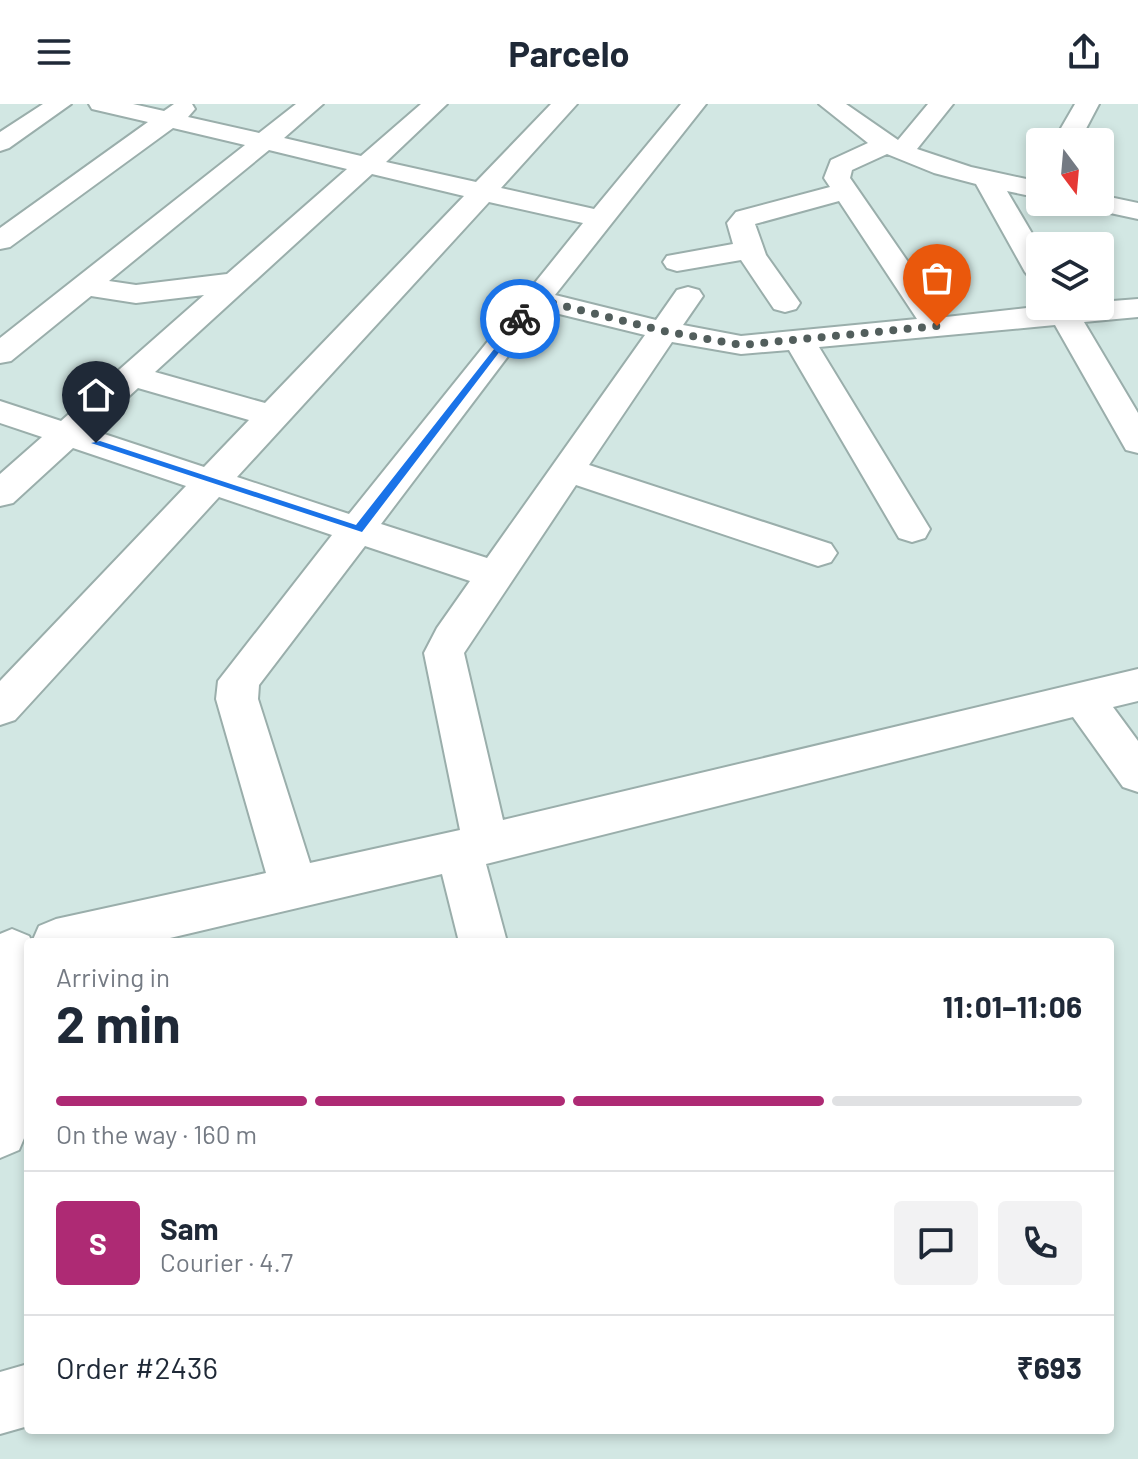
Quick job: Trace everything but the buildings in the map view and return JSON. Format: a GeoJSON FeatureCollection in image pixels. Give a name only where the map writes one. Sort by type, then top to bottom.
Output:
{"type":"FeatureCollection","features":[{"type":"Feature","properties":{"kind":"street"},"geometry":{"type":"LineString","coordinates":[[0,143],[59,104]]}},
{"type":"Feature","properties":{"kind":"street"},"geometry":{"type":"LineString","coordinates":[[101,104],[180,112],[264,141],[481,194],[600,219]]}},
{"type":"Feature","properties":{"kind":"street"},"geometry":{"type":"LineString","coordinates":[[0,354],[311,104]]}},
{"type":"Feature","properties":{"kind":"street"},"geometry":{"type":"LineString","coordinates":[[0,494],[435,104]]}},
{"type":"Feature","properties":{"kind":"street"},"geometry":{"type":"LineString","coordinates":[[0,708],[565,104]]}},
{"type":"Feature","properties":{"kind":"street"},"geometry":{"type":"LineString","coordinates":[[294,888],[237,699],[239,681],[536,299],[694,104]]}},
{"type":"Feature","properties":{"kind":"street"},"geometry":{"type":"LineString","coordinates":[[831,104],[894,147],[947,169],[1026,187]]}},
{"type":"Feature","properties":{"kind":"street"},"geometry":{"type":"LineString","coordinates":[[937,326],[837,178],[840,166],[894,147],[941,104]]}},
{"type":"Feature","properties":{"kind":"street"},"geometry":{"type":"LineString","coordinates":[[1074,128],[1087,104]]}},
{"type":"Feature","properties":{"kind":"street"},"geometry":{"type":"LineString","coordinates":[[0,241],[180,112]]}},
{"type":"Feature","properties":{"kind":"street"},"geometry":{"type":"LineString","coordinates":[[987,180],[1026,248]]}},
{"type":"Feature","properties":{"kind":"street"},"geometry":{"type":"LineString","coordinates":[[785,303],[751,250],[742,233],[741,223],[746,218],[844,191]]}},
{"type":"Feature","properties":{"kind":"street"},"geometry":{"type":"LineString","coordinates":[[1114,206],[1138,211]]}},
{"type":"Feature","properties":{"kind":"street"},"geometry":{"type":"LineString","coordinates":[[483,938],[444,653],[664,331],[682,279],[751,250]]}},
{"type":"Feature","properties":{"kind":"street"},"geometry":{"type":"LineString","coordinates":[[85,286],[136,294],[237,282]]}},
{"type":"Feature","properties":{"kind":"street"},"geometry":{"type":"LineString","coordinates":[[536,299],[664,331],[741,345],[1026,315]]}},
{"type":"Feature","properties":{"kind":"street"},"geometry":{"type":"LineString","coordinates":[[1114,309],[1138,308]]}},
{"type":"Feature","properties":{"kind":"street"},"geometry":{"type":"LineString","coordinates":[[1068,320],[1138,442]]}},
{"type":"Feature","properties":{"kind":"street"},"geometry":{"type":"LineString","coordinates":[[799,340],[912,529]]}},
{"type":"Feature","properties":{"kind":"street"},"geometry":{"type":"LineString","coordinates":[[132,376],[273,416]]}},
{"type":"Feature","properties":{"kind":"street"},"geometry":{"type":"LineString","coordinates":[[0,412],[495,575]]}},
{"type":"Feature","properties":{"kind":"street"},"geometry":{"type":"LineString","coordinates":[[568,470],[818,553]]}},
{"type":"Feature","properties":{"kind":"street"},"geometry":{"type":"LineString","coordinates":[[76,938],[472,847],[1138,685]]}},
{"type":"Feature","properties":{"kind":"street"},"geometry":{"type":"LineString","coordinates":[[1083,699],[1138,774]]}},
{"type":"Feature","properties":{"kind":"street"},"geometry":{"type":"LineString","coordinates":[[0,1131],[24,950]]}},
{"type":"Feature","properties":{"kind":"street"},"geometry":{"type":"LineString","coordinates":[[0,1403],[24,1396]]}},
{"type":"Feature","properties":{"kind":"way so far"},"geometry":{"type":"LineString","coordinates":[[520,319],[536,299],[664,331],[741,345],[937,326]]}},
{"type":"Feature","properties":{"kind":"route"},"geometry":{"type":"LineString","coordinates":[[96,443],[358,529],[520,319]]}}]}
